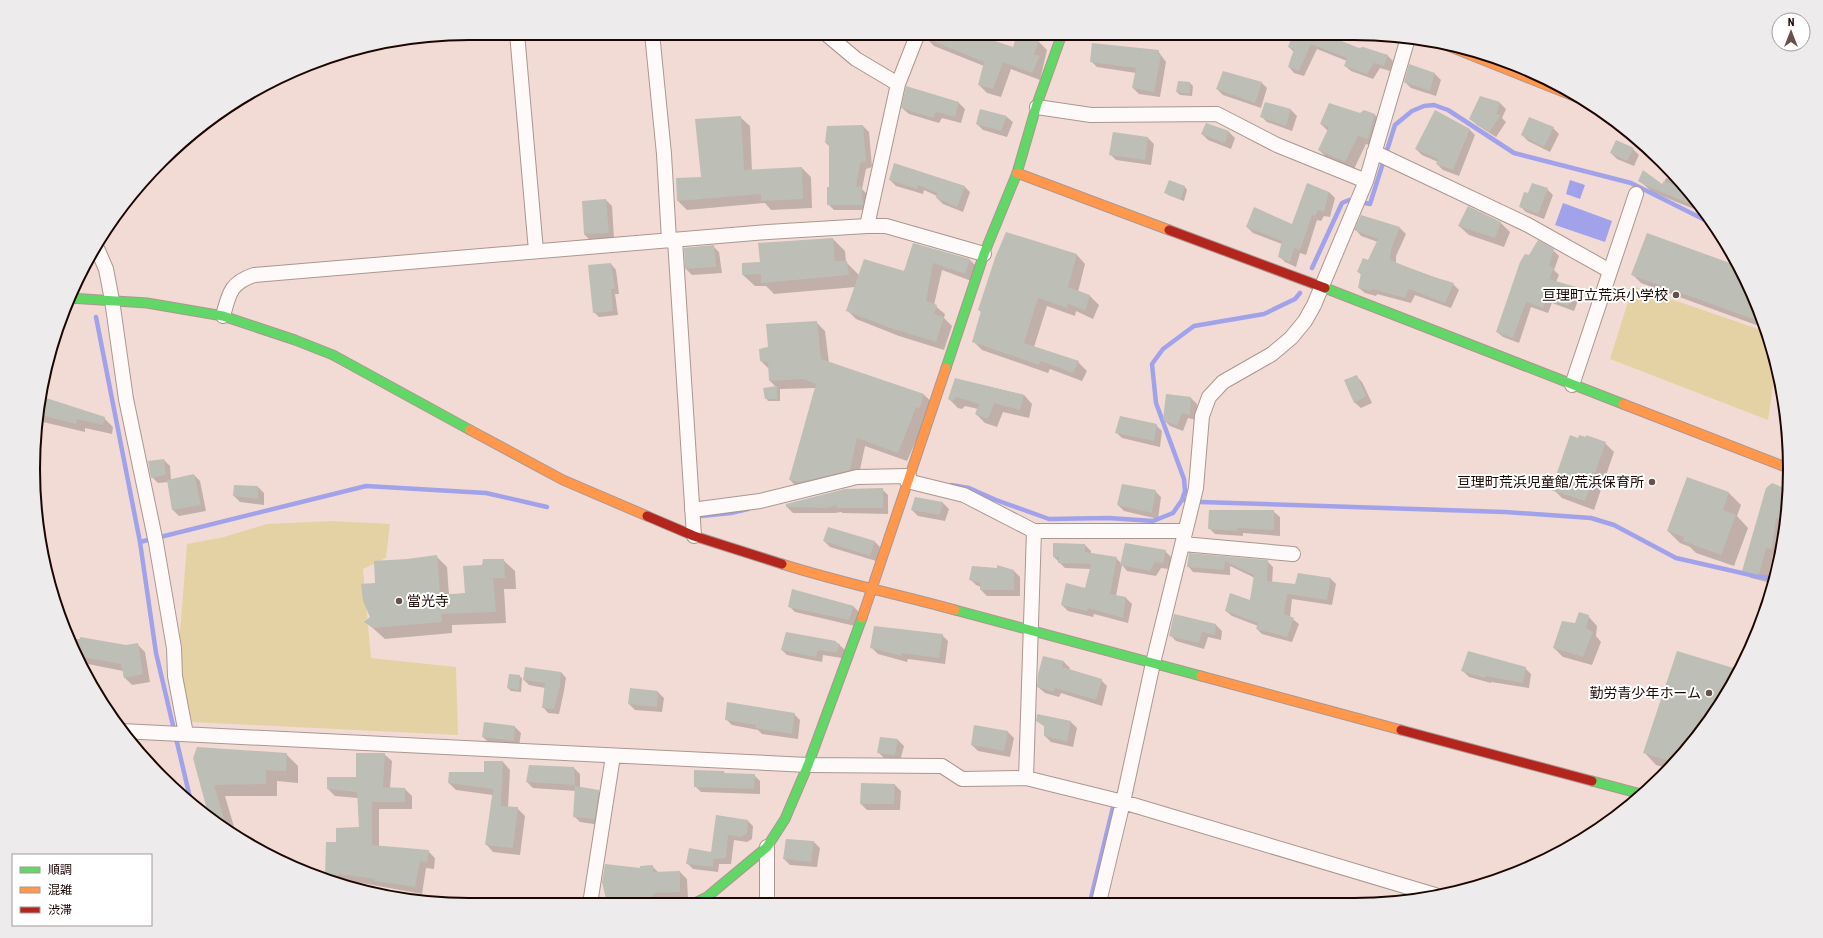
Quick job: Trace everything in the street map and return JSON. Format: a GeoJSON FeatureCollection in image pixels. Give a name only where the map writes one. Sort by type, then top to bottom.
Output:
{"type":"FeatureCollection","features":[{"type":"Feature","properties":{"kind":"street"},"geometry":{"type":"LineString","coordinates":[[518,40],[536,251]]}},
{"type":"Feature","properties":{"kind":"street"},"geometry":{"type":"LineString","coordinates":[[653,40],[698,510],[694,536]]}},
{"type":"Feature","properties":{"kind":"street"},"geometry":{"type":"LineString","coordinates":[[833,40],[856,59],[898,84]]}},
{"type":"Feature","properties":{"kind":"street"},"geometry":{"type":"LineString","coordinates":[[867,226],[898,84],[916,40]]}},
{"type":"Feature","properties":{"kind":"street"},"geometry":{"type":"LineString","coordinates":[[706,898],[767,847],[785,818],[808,765],[872,588],[984,254],[1016,173],[1036,107],[1060,40]]}},
{"type":"Feature","properties":{"kind":"street"},"geometry":{"type":"LineString","coordinates":[[1100,898],[1123,802],[1152,663],[1196,488],[1202,416],[1209,397],[1222,382],[1272,354],[1291,338],[1305,321],[1321,288],[1366,182],[1381,155],[1407,44]]}},
{"type":"Feature","properties":{"kind":"street"},"geometry":{"type":"LineString","coordinates":[[1489,62],[1545,85]]}},
{"type":"Feature","properties":{"kind":"street"},"geometry":{"type":"LineString","coordinates":[[1036,107],[1091,115],[1217,114],[1276,145],[1366,182]]}},
{"type":"Feature","properties":{"kind":"street"},"geometry":{"type":"LineString","coordinates":[[1381,155],[1528,225],[1610,271]]}},
{"type":"Feature","properties":{"kind":"street"},"geometry":{"type":"LineString","coordinates":[[1016,173],[1095,201],[1321,288],[1423,325],[1572,385],[1783,466]]}},
{"type":"Feature","properties":{"kind":"street"},"geometry":{"type":"LineString","coordinates":[[1572,385],[1636,194]]}},
{"type":"Feature","properties":{"kind":"street"},"geometry":{"type":"LineString","coordinates":[[223,316],[232,288],[240,280],[254,276],[536,251],[867,226],[886,226],[984,254]]}},
{"type":"Feature","properties":{"kind":"street"},"geometry":{"type":"LineString","coordinates":[[98,252],[106,269],[112,300],[126,399],[156,543],[174,648],[178,734]]}},
{"type":"Feature","properties":{"kind":"street"},"geometry":{"type":"LineString","coordinates":[[76,298],[112,300],[176,307],[223,316],[295,340],[333,355],[514,455],[564,480],[694,536],[822,577],[872,588],[1636,793]]}},
{"type":"Feature","properties":{"kind":"street"},"geometry":{"type":"LineString","coordinates":[[698,510],[760,501],[857,477],[908,479],[964,495],[1034,531],[1184,538],[1293,554]]}},
{"type":"Feature","properties":{"kind":"street"},"geometry":{"type":"LineString","coordinates":[[1026,778],[1034,531]]}},
{"type":"Feature","properties":{"kind":"street"},"geometry":{"type":"LineString","coordinates":[[130,731],[808,765],[942,766],[962,779],[1026,778],[1123,802],[1425,892]]}},
{"type":"Feature","properties":{"kind":"street"},"geometry":{"type":"LineString","coordinates":[[591,898],[613,756]]}},
{"type":"Feature","properties":{"kind":"street"},"geometry":{"type":"LineString","coordinates":[[767,847],[768,898]]}},
{"type":"Feature","properties":{"kind":"shaded area"},"geometry":{"type":"Polygon","coordinates":[[[1633,286],[1759,329],[1774,381],[1768,420],[1610,359],[1633,286]]]}},
{"type":"Feature","properties":{"kind":"shaded area"},"geometry":{"type":"Polygon","coordinates":[[[332,521],[390,524],[386,558],[363,569],[371,658],[456,667],[458,735],[192,722],[185,695],[179,645],[187,544],[224,537],[267,524],[332,521]]]}},
{"type":"Feature","properties":{"kind":"water"},"geometry":{"type":"Polygon","coordinates":[[[1570,180],[1585,185],[1580,199],[1566,194],[1570,180]]]}},
{"type":"Feature","properties":{"kind":"water"},"geometry":{"type":"Polygon","coordinates":[[[1563,203],[1612,221],[1605,242],[1555,225],[1563,203]]]}},
{"type":"Feature","properties":{"kind":"building"},"geometry":{"type":"Polygon","coordinates":[[[930,40],[992,40],[1013,47],[1015,40],[1039,41],[1034,54],[1040,56],[1032,73],[1003,62],[993,89],[978,85],[984,62],[930,40]]]}},
{"type":"Feature","properties":{"kind":"building"},"geometry":{"type":"Polygon","coordinates":[[[1291,40],[1339,40],[1359,48],[1363,47],[1388,55],[1384,66],[1374,63],[1367,74],[1344,66],[1347,58],[1311,44],[1299,71],[1288,67],[1294,49],[1288,47],[1291,40]]]}},
{"type":"Feature","properties":{"kind":"building"},"geometry":{"type":"Polygon","coordinates":[[[1092,43],[1159,50],[1158,54],[1161,55],[1154,92],[1132,88],[1136,68],[1090,62],[1092,43]]]}},
{"type":"Feature","properties":{"kind":"building"},"geometry":{"type":"Polygon","coordinates":[[[1409,64],[1435,73],[1430,91],[1404,82],[1409,64]]]}},
{"type":"Feature","properties":{"kind":"building"},"geometry":{"type":"Polygon","coordinates":[[[1223,71],[1262,82],[1255,103],[1216,89],[1223,71]]]}},
{"type":"Feature","properties":{"kind":"building"},"geometry":{"type":"Polygon","coordinates":[[[1178,81],[1190,82],[1190,94],[1176,92],[1178,81]]]}},
{"type":"Feature","properties":{"kind":"building"},"geometry":{"type":"Polygon","coordinates":[[[906,86],[959,102],[955,117],[936,112],[933,118],[901,108],[906,86]]]}},
{"type":"Feature","properties":{"kind":"building"},"geometry":{"type":"Polygon","coordinates":[[[1480,96],[1500,102],[1496,114],[1501,115],[1489,132],[1469,119],[1480,96]]]}},
{"type":"Feature","properties":{"kind":"building"},"geometry":{"type":"Polygon","coordinates":[[[1265,102],[1291,109],[1286,126],[1260,117],[1265,102]]]}},
{"type":"Feature","properties":{"kind":"building"},"geometry":{"type":"Polygon","coordinates":[[[1329,103],[1360,113],[1364,110],[1375,114],[1368,139],[1358,136],[1345,162],[1318,150],[1329,127],[1320,124],[1329,103]]]}},
{"type":"Feature","properties":{"kind":"building"},"geometry":{"type":"Polygon","coordinates":[[[980,109],[1007,116],[1001,131],[976,124],[980,109]]]}},
{"type":"Feature","properties":{"kind":"building"},"geometry":{"type":"Polygon","coordinates":[[[1435,110],[1470,129],[1453,170],[1436,164],[1438,159],[1415,149],[1435,110]]]}},
{"type":"Feature","properties":{"kind":"building"},"geometry":{"type":"Polygon","coordinates":[[[741,116],[744,170],[802,167],[803,199],[761,201],[761,194],[677,201],[676,178],[701,177],[695,119],[741,116]]]}},
{"type":"Feature","properties":{"kind":"building"},"geometry":{"type":"Polygon","coordinates":[[[1529,117],[1554,127],[1544,147],[1521,135],[1529,117]]]}},
{"type":"Feature","properties":{"kind":"building"},"geometry":{"type":"Polygon","coordinates":[[[1206,123],[1229,131],[1225,143],[1201,134],[1206,123]]]}},
{"type":"Feature","properties":{"kind":"building"},"geometry":{"type":"Polygon","coordinates":[[[863,125],[866,161],[860,163],[856,187],[861,186],[863,205],[827,205],[827,187],[829,187],[829,143],[825,143],[827,126],[863,125]]]}},
{"type":"Feature","properties":{"kind":"building"},"geometry":{"type":"Polygon","coordinates":[[[1113,132],[1148,137],[1145,160],[1109,155],[1113,132]]]}},
{"type":"Feature","properties":{"kind":"building"},"geometry":{"type":"Polygon","coordinates":[[[1616,140],[1634,148],[1627,161],[1610,153],[1616,140]]]}},
{"type":"Feature","properties":{"kind":"building"},"geometry":{"type":"Polygon","coordinates":[[[894,163],[965,186],[957,207],[936,198],[937,193],[918,185],[917,189],[889,180],[894,163]]]}},
{"type":"Feature","properties":{"kind":"building"},"geometry":{"type":"Polygon","coordinates":[[[1643,170],[1662,184],[1664,181],[1677,186],[1688,200],[1687,203],[1638,181],[1643,170]]]}},
{"type":"Feature","properties":{"kind":"building"},"geometry":{"type":"Polygon","coordinates":[[[1169,180],[1185,186],[1181,199],[1164,193],[1169,180]]]}},
{"type":"Feature","properties":{"kind":"building"},"geometry":{"type":"Polygon","coordinates":[[[1307,183],[1329,192],[1324,212],[1318,210],[1315,216],[1312,215],[1300,250],[1294,248],[1290,262],[1278,257],[1282,241],[1246,227],[1254,207],[1292,224],[1307,183]]]}},
{"type":"Feature","properties":{"kind":"building"},"geometry":{"type":"Polygon","coordinates":[[[1532,183],[1548,188],[1538,214],[1519,207],[1524,192],[1528,193],[1532,183]]]}},
{"type":"Feature","properties":{"kind":"building"},"geometry":{"type":"Polygon","coordinates":[[[606,199],[609,233],[584,234],[582,201],[606,199]]]}},
{"type":"Feature","properties":{"kind":"building"},"geometry":{"type":"Polygon","coordinates":[[[1468,206],[1501,222],[1495,238],[1458,226],[1468,206]]]}},
{"type":"Feature","properties":{"kind":"building"},"geometry":{"type":"Polygon","coordinates":[[[1361,215],[1400,227],[1391,250],[1390,260],[1424,274],[1454,283],[1445,303],[1409,289],[1405,298],[1372,289],[1371,291],[1358,288],[1361,273],[1357,272],[1363,258],[1368,260],[1378,239],[1354,230],[1361,215]]]}},
{"type":"Feature","properties":{"kind":"building"},"geometry":{"type":"Polygon","coordinates":[[[1006,232],[1077,254],[1068,287],[1090,295],[1085,311],[1067,303],[1067,308],[1038,298],[1024,343],[1079,361],[1073,373],[1041,361],[1039,365],[972,342],[981,311],[978,310],[995,258],[1006,232]]]}},
{"type":"Feature","properties":{"kind":"building"},"geometry":{"type":"Polygon","coordinates":[[[1647,233],[1730,263],[1739,279],[1756,320],[1631,275],[1647,233]]]}},
{"type":"Feature","properties":{"kind":"building"},"geometry":{"type":"Polygon","coordinates":[[[833,238],[835,261],[847,261],[849,275],[761,283],[761,274],[742,275],[742,263],[760,262],[758,243],[833,238]]]}},
{"type":"Feature","properties":{"kind":"building"},"geometry":{"type":"Polygon","coordinates":[[[1538,240],[1554,249],[1549,265],[1554,268],[1549,279],[1576,287],[1568,306],[1547,298],[1543,308],[1526,302],[1513,338],[1496,332],[1520,262],[1525,254],[1529,255],[1538,240]]]}},
{"type":"Feature","properties":{"kind":"building"},"geometry":{"type":"Polygon","coordinates":[[[913,243],[970,259],[965,274],[933,263],[926,301],[937,305],[934,314],[944,317],[936,342],[890,328],[846,311],[864,259],[904,271],[913,243]]]}},
{"type":"Feature","properties":{"kind":"building"},"geometry":{"type":"Polygon","coordinates":[[[714,245],[716,267],[685,269],[684,248],[714,245]]]}},
{"type":"Feature","properties":{"kind":"building"},"geometry":{"type":"Polygon","coordinates":[[[611,263],[615,289],[611,289],[613,311],[593,313],[588,265],[611,263]]]}},
{"type":"Feature","properties":{"kind":"building"},"geometry":{"type":"Polygon","coordinates":[[[817,321],[821,359],[924,394],[920,408],[916,407],[898,453],[857,438],[850,470],[800,482],[789,480],[816,384],[803,379],[769,381],[768,362],[760,361],[759,349],[768,347],[766,324],[817,321]]]}},
{"type":"Feature","properties":{"kind":"building"},"geometry":{"type":"Polygon","coordinates":[[[1357,375],[1366,396],[1354,403],[1344,380],[1357,375]]]}},
{"type":"Feature","properties":{"kind":"building"},"geometry":{"type":"Polygon","coordinates":[[[955,378],[1024,395],[1020,410],[994,403],[988,419],[975,414],[979,404],[956,397],[953,401],[948,399],[955,378]]]}},
{"type":"Feature","properties":{"kind":"building"},"geometry":{"type":"Polygon","coordinates":[[[777,386],[778,399],[765,399],[763,388],[777,386]]]}},
{"type":"Feature","properties":{"kind":"building"},"geometry":{"type":"Polygon","coordinates":[[[1166,394],[1191,397],[1190,415],[1182,413],[1177,426],[1163,420],[1166,394]]]}},
{"type":"Feature","properties":{"kind":"building"},"geometry":{"type":"Polygon","coordinates":[[[46,398],[105,417],[103,425],[77,419],[76,424],[44,416],[46,398]]]}},
{"type":"Feature","properties":{"kind":"building"},"geometry":{"type":"Polygon","coordinates":[[[1120,416],[1157,424],[1154,441],[1115,433],[1120,416]]]}},
{"type":"Feature","properties":{"kind":"building"},"geometry":{"type":"Polygon","coordinates":[[[1570,435],[1578,438],[1579,435],[1586,437],[1586,435],[1606,442],[1585,501],[1551,490],[1570,435]]]}},
{"type":"Feature","properties":{"kind":"building"},"geometry":{"type":"Polygon","coordinates":[[[164,459],[166,475],[151,478],[148,461],[164,459]]]}},
{"type":"Feature","properties":{"kind":"building"},"geometry":{"type":"Polygon","coordinates":[[[194,474],[201,505],[172,510],[167,480],[194,474]]]}},
{"type":"Feature","properties":{"kind":"building"},"geometry":{"type":"Polygon","coordinates":[[[1687,477],[1729,492],[1723,510],[1736,515],[1721,555],[1683,541],[1684,537],[1667,531],[1687,477]]]}},
{"type":"Feature","properties":{"kind":"building"},"geometry":{"type":"Polygon","coordinates":[[[1772,483],[1782,487],[1782,497],[1780,519],[1776,518],[1772,549],[1766,548],[1759,575],[1742,571],[1766,488],[1772,483]]]}},
{"type":"Feature","properties":{"kind":"building"},"geometry":{"type":"Polygon","coordinates":[[[1122,484],[1156,490],[1152,513],[1117,505],[1122,484]]]}},
{"type":"Feature","properties":{"kind":"building"},"geometry":{"type":"Polygon","coordinates":[[[234,485],[258,486],[258,499],[233,496],[234,485]]]}},
{"type":"Feature","properties":{"kind":"building"},"geometry":{"type":"Polygon","coordinates":[[[883,488],[883,508],[836,508],[837,505],[828,508],[786,507],[786,504],[845,489],[883,488]]]}},
{"type":"Feature","properties":{"kind":"building"},"geometry":{"type":"Polygon","coordinates":[[[915,497],[943,502],[940,515],[911,510],[915,497]]]}},
{"type":"Feature","properties":{"kind":"building"},"geometry":{"type":"Polygon","coordinates":[[[1209,510],[1274,510],[1274,530],[1237,528],[1237,531],[1208,529],[1209,510]]]}},
{"type":"Feature","properties":{"kind":"building"},"geometry":{"type":"Polygon","coordinates":[[[828,527],[875,541],[870,556],[823,541],[828,527]]]}},
{"type":"Feature","properties":{"kind":"building"},"geometry":{"type":"Polygon","coordinates":[[[1053,543],[1085,544],[1085,552],[1117,557],[1110,594],[1126,597],[1123,618],[1088,608],[1087,611],[1061,605],[1066,583],[1085,588],[1091,564],[1058,563],[1059,557],[1053,557],[1053,543]]]}},
{"type":"Feature","properties":{"kind":"building"},"geometry":{"type":"Polygon","coordinates":[[[1125,543],[1166,550],[1163,564],[1155,562],[1150,571],[1120,565],[1125,543]]]}},
{"type":"Feature","properties":{"kind":"building"},"geometry":{"type":"Polygon","coordinates":[[[1189,553],[1268,560],[1267,581],[1295,584],[1298,573],[1331,578],[1327,600],[1287,594],[1284,614],[1294,618],[1287,637],[1256,629],[1258,623],[1225,611],[1230,593],[1250,600],[1254,575],[1225,561],[1224,570],[1187,567],[1189,553]]]}},
{"type":"Feature","properties":{"kind":"building"},"geometry":{"type":"Polygon","coordinates":[[[437,555],[440,595],[465,593],[463,566],[482,565],[483,559],[504,559],[505,578],[493,578],[496,612],[441,614],[442,622],[373,628],[364,622],[370,617],[363,601],[361,584],[375,583],[374,561],[437,555]]]}},
{"type":"Feature","properties":{"kind":"building"},"geometry":{"type":"Polygon","coordinates":[[[997,565],[1014,570],[1014,590],[980,590],[980,583],[969,580],[972,566],[997,568],[997,565]]]}},
{"type":"Feature","properties":{"kind":"building"},"geometry":{"type":"Polygon","coordinates":[[[792,589],[854,606],[849,620],[788,607],[792,589]]]}},
{"type":"Feature","properties":{"kind":"building"},"geometry":{"type":"Polygon","coordinates":[[[1579,612],[1589,615],[1586,628],[1593,632],[1583,657],[1553,648],[1562,621],[1575,623],[1579,612]]]}},
{"type":"Feature","properties":{"kind":"building"},"geometry":{"type":"Polygon","coordinates":[[[1174,614],[1216,624],[1215,635],[1202,632],[1199,643],[1169,636],[1174,614]]]}},
{"type":"Feature","properties":{"kind":"building"},"geometry":{"type":"Polygon","coordinates":[[[874,626],[943,634],[939,658],[902,653],[902,656],[870,648],[874,626]]]}},
{"type":"Feature","properties":{"kind":"building"},"geometry":{"type":"Polygon","coordinates":[[[786,632],[836,641],[836,643],[840,644],[837,653],[818,650],[816,657],[781,650],[786,632]]]}},
{"type":"Feature","properties":{"kind":"building"},"geometry":{"type":"Polygon","coordinates":[[[80,637],[126,645],[138,643],[143,674],[124,678],[121,664],[83,657],[76,639],[80,639],[80,637]]]}},
{"type":"Feature","properties":{"kind":"building"},"geometry":{"type":"Polygon","coordinates":[[[1468,651],[1526,667],[1523,683],[1486,676],[1485,678],[1461,671],[1468,651]]]}},
{"type":"Feature","properties":{"kind":"building"},"geometry":{"type":"Polygon","coordinates":[[[1677,651],[1734,668],[1711,707],[1677,752],[1668,761],[1643,753],[1677,651]]]}},
{"type":"Feature","properties":{"kind":"building"},"geometry":{"type":"Polygon","coordinates":[[[1043,656],[1064,661],[1062,667],[1102,679],[1096,700],[1055,688],[1053,692],[1037,687],[1038,674],[1043,656]]]}},
{"type":"Feature","properties":{"kind":"building"},"geometry":{"type":"Polygon","coordinates":[[[525,667],[561,672],[560,686],[554,709],[542,708],[545,683],[523,680],[525,667]]]}},
{"type":"Feature","properties":{"kind":"building"},"geometry":{"type":"Polygon","coordinates":[[[509,674],[520,675],[519,690],[507,688],[509,674]]]}},
{"type":"Feature","properties":{"kind":"building"},"geometry":{"type":"Polygon","coordinates":[[[630,688],[658,691],[657,707],[628,704],[630,688]]]}},
{"type":"Feature","properties":{"kind":"building"},"geometry":{"type":"Polygon","coordinates":[[[727,702],[795,713],[792,734],[755,728],[756,725],[725,720],[727,702]]]}},
{"type":"Feature","properties":{"kind":"building"},"geometry":{"type":"Polygon","coordinates":[[[1037,714],[1071,721],[1067,742],[1044,736],[1044,726],[1036,721],[1037,714]]]}},
{"type":"Feature","properties":{"kind":"building"},"geometry":{"type":"Polygon","coordinates":[[[484,722],[515,726],[514,741],[482,737],[484,722]]]}},
{"type":"Feature","properties":{"kind":"building"},"geometry":{"type":"Polygon","coordinates":[[[974,725],[1008,731],[1004,751],[971,745],[974,725]]]}},
{"type":"Feature","properties":{"kind":"building"},"geometry":{"type":"Polygon","coordinates":[[[880,737],[898,739],[895,755],[877,753],[880,737]]]}},
{"type":"Feature","properties":{"kind":"building"},"geometry":{"type":"Polygon","coordinates":[[[197,747],[287,753],[286,771],[266,770],[266,784],[214,785],[225,821],[207,808],[193,758],[197,747]]]}},
{"type":"Feature","properties":{"kind":"building"},"geometry":{"type":"Polygon","coordinates":[[[356,753],[385,753],[383,787],[405,788],[405,802],[372,802],[372,845],[429,850],[427,862],[420,861],[415,887],[374,881],[375,879],[338,874],[338,877],[325,873],[326,842],[336,842],[336,828],[359,827],[357,792],[327,789],[327,777],[356,777],[356,753]]]}},
{"type":"Feature","properties":{"kind":"building"},"geometry":{"type":"Polygon","coordinates":[[[484,761],[503,761],[501,806],[518,807],[513,848],[485,845],[493,789],[448,783],[449,772],[484,772],[484,761]]]}},
{"type":"Feature","properties":{"kind":"building"},"geometry":{"type":"Polygon","coordinates":[[[529,765],[574,767],[575,785],[526,782],[529,765]]]}},
{"type":"Feature","properties":{"kind":"building"},"geometry":{"type":"Polygon","coordinates":[[[694,770],[755,774],[754,789],[694,787],[694,770]]]}},
{"type":"Feature","properties":{"kind":"building"},"geometry":{"type":"Polygon","coordinates":[[[861,783],[895,784],[894,804],[860,804],[861,783]]]}},
{"type":"Feature","properties":{"kind":"building"},"geometry":{"type":"Polygon","coordinates":[[[575,786],[599,790],[595,819],[573,817],[575,786]]]}},
{"type":"Feature","properties":{"kind":"building"},"geometry":{"type":"Polygon","coordinates":[[[716,815],[748,820],[747,833],[741,837],[728,835],[726,858],[714,859],[713,867],[686,864],[689,848],[711,852],[716,815]]]}},
{"type":"Feature","properties":{"kind":"building"},"geometry":{"type":"Polygon","coordinates":[[[786,839],[814,841],[811,862],[783,859],[786,839]]]}},
{"type":"Feature","properties":{"kind":"building"},"geometry":{"type":"Polygon","coordinates":[[[605,864],[640,868],[640,866],[653,865],[653,872],[680,871],[680,892],[653,893],[654,898],[606,898],[602,882],[605,864]]]}},
{"type":"Feature","properties":{"kind":"waterway"},"geometry":{"type":"LineString","coordinates":[[1365,203],[1370,204],[1395,125],[1412,111],[1424,106],[1434,105],[1448,110],[1514,153],[1631,183],[1702,218]]}},
{"type":"Feature","properties":{"kind":"waterway"},"geometry":{"type":"LineString","coordinates":[[1312,268],[1342,203],[1349,200]]}},
{"type":"Feature","properties":{"kind":"waterway"},"geometry":{"type":"LineString","coordinates":[[1182,500],[1185,491],[1184,479],[1156,403],[1152,364],[1163,349],[1194,326],[1264,314],[1295,299],[1300,293]]}},
{"type":"Feature","properties":{"kind":"waterway"},"geometry":{"type":"LineString","coordinates":[[96,317],[140,542],[156,653],[189,795]]}},
{"type":"Feature","properties":{"kind":"waterway"},"geometry":{"type":"LineString","coordinates":[[951,485],[969,488],[996,500],[1049,519],[1109,518],[1153,521],[1173,513],[1182,500],[1184,500]]}},
{"type":"Feature","properties":{"kind":"waterway"},"geometry":{"type":"LineString","coordinates":[[140,542],[366,486],[486,493],[547,507]]}},
{"type":"Feature","properties":{"kind":"waterway"},"geometry":{"type":"LineString","coordinates":[[1200,502],[1505,512],[1591,518],[1614,525],[1676,558],[1769,578]]}},
{"type":"Feature","properties":{"kind":"waterway"},"geometry":{"type":"LineString","coordinates":[[701,516],[731,513],[748,509]]}},
{"type":"Feature","properties":{"kind":"waterway"},"geometry":{"type":"LineString","coordinates":[[1091,898],[1113,807]]}},
{"type":"Feature","properties":{"kind":"traffic: fast"},"geometry":{"type":"LineString","coordinates":[[946,368],[984,254],[1017,173],[1037,104],[1060,40]]}},
{"type":"Feature","properties":{"kind":"traffic: fast"},"geometry":{"type":"LineString","coordinates":[[1325,288],[1623,404]]}},
{"type":"Feature","properties":{"kind":"traffic: fast"},"geometry":{"type":"LineString","coordinates":[[76,298],[147,303],[223,316],[295,340],[333,355],[470,430]]}},
{"type":"Feature","properties":{"kind":"traffic: fast"},"geometry":{"type":"LineString","coordinates":[[955,610],[1201,676]]}},
{"type":"Feature","properties":{"kind":"traffic: fast"},"geometry":{"type":"LineString","coordinates":[[705,898],[767,847],[785,819],[808,765],[862,618]]}},
{"type":"Feature","properties":{"kind":"traffic: fast"},"geometry":{"type":"LineString","coordinates":[[1592,781],[1636,793]]}},
{"type":"Feature","properties":{"kind":"traffic: slow"},"geometry":{"type":"LineString","coordinates":[[1487,61],[1546,85]]}},
{"type":"Feature","properties":{"kind":"traffic: slow"},"geometry":{"type":"LineString","coordinates":[[1017,173],[1169,230]]}},
{"type":"Feature","properties":{"kind":"traffic: slow"},"geometry":{"type":"LineString","coordinates":[[862,618],[946,368]]}},
{"type":"Feature","properties":{"kind":"traffic: slow"},"geometry":{"type":"LineString","coordinates":[[1623,404],[1783,466]]}},
{"type":"Feature","properties":{"kind":"traffic: slow"},"geometry":{"type":"LineString","coordinates":[[470,430],[563,480],[647,516]]}},
{"type":"Feature","properties":{"kind":"traffic: slow"},"geometry":{"type":"LineString","coordinates":[[782,564],[824,577],[955,610]]}},
{"type":"Feature","properties":{"kind":"traffic: slow"},"geometry":{"type":"LineString","coordinates":[[1201,676],[1401,730]]}},
{"type":"Feature","properties":{"kind":"traffic: jam"},"geometry":{"type":"LineString","coordinates":[[1169,230],[1325,288]]}},
{"type":"Feature","properties":{"kind":"traffic: jam"},"geometry":{"type":"LineString","coordinates":[[647,516],[694,536],[782,564]]}},
{"type":"Feature","properties":{"kind":"traffic: jam"},"geometry":{"type":"LineString","coordinates":[[1401,730],[1592,781]]}},
{"type":"Feature","properties":{"kind":"place","name":"亘理町立荒浜小学校"},"geometry":{"type":"Point","coordinates":[1676,295]}},
{"type":"Feature","properties":{"kind":"place","name":"亘理町荒浜児童館/荒浜保育所"},"geometry":{"type":"Point","coordinates":[1652,482]}},
{"type":"Feature","properties":{"kind":"place","name":"當光寺"},"geometry":{"type":"Point","coordinates":[399,601]}},
{"type":"Feature","properties":{"kind":"place","name":"勤労青少年ホーム"},"geometry":{"type":"Point","coordinates":[1709,693]}}]}
